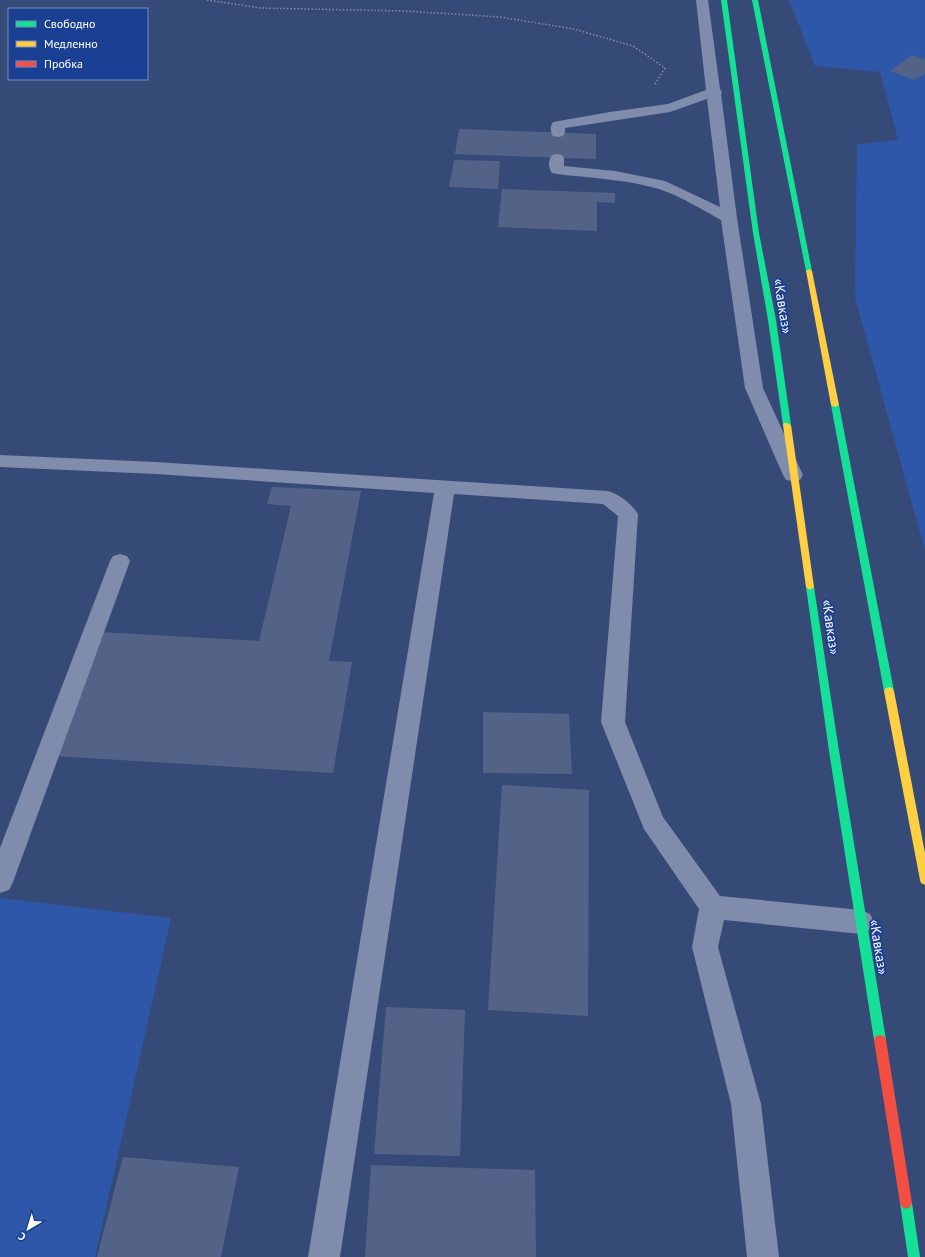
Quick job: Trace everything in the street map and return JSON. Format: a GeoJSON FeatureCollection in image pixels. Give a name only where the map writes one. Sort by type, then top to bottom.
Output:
{"type":"FeatureCollection","features":[{"type":"Feature","properties":{"kind":"highway","name":"«Кавказ»"},"geometry":{"type":"LineString","coordinates":[[724,0],[756,233],[772,320],[834,751],[914,1257]]}},
{"type":"Feature","properties":{"kind":"highway"},"geometry":{"type":"LineString","coordinates":[[755,0],[818,318],[925,880]]}},
{"type":"Feature","properties":{"kind":"lane"},"geometry":{"type":"LineString","coordinates":[[702,0],[715,92],[729,218],[754,388],[796,481]]}},
{"type":"Feature","properties":{"kind":"lane"},"geometry":{"type":"LineString","coordinates":[[558,133],[558,125],[670,108],[715,92]]}},
{"type":"Feature","properties":{"kind":"lane"},"geometry":{"type":"LineString","coordinates":[[557,158],[557,170],[615,176],[660,184],[700,202],[729,218]]}},
{"type":"Feature","properties":{"kind":"lane"},"geometry":{"type":"LineString","coordinates":[[0,461],[156,468],[608,498],[628,514],[613,722],[653,822],[713,907],[705,947],[746,1104],[763,1257]]}},
{"type":"Feature","properties":{"kind":"lane"},"geometry":{"type":"LineString","coordinates":[[324,1257],[445,488]]}},
{"type":"Feature","properties":{"kind":"lane"},"geometry":{"type":"LineString","coordinates":[[0,882],[120,561]]}},
{"type":"Feature","properties":{"kind":"lane"},"geometry":{"type":"LineString","coordinates":[[713,907],[861,922]]}},
{"type":"Feature","properties":{"kind":"path"},"geometry":{"type":"LineString","coordinates":[[207,0],[261,8],[405,11],[500,17],[574,29],[633,46],[665,68],[651,90],[631,114]]}},
{"type":"Feature","properties":{"kind":"shaded area"},"geometry":{"type":"Polygon","coordinates":[[[789,0],[925,0],[925,551],[855,297],[857,144],[898,140],[880,72],[815,66],[789,0]]]}},
{"type":"Feature","properties":{"kind":"shaded area"},"geometry":{"type":"Polygon","coordinates":[[[0,898],[171,918],[95,1257],[0,1257],[0,898]]]}},
{"type":"Feature","properties":{"kind":"building"},"geometry":{"type":"Polygon","coordinates":[[[912,55],[925,59],[925,73],[915,80],[890,71],[912,55]]]}},
{"type":"Feature","properties":{"kind":"building"},"geometry":{"type":"Polygon","coordinates":[[[459,129],[596,134],[596,159],[455,154],[459,129]]]}},
{"type":"Feature","properties":{"kind":"building"},"geometry":{"type":"Polygon","coordinates":[[[454,160],[500,161],[498,189],[449,187],[454,160]]]}},
{"type":"Feature","properties":{"kind":"building"},"geometry":{"type":"Polygon","coordinates":[[[502,189],[615,193],[615,203],[597,202],[597,231],[498,227],[502,189]]]}},
{"type":"Feature","properties":{"kind":"building"},"geometry":{"type":"Polygon","coordinates":[[[272,487],[361,491],[329,661],[352,662],[333,773],[54,756],[98,632],[259,641],[291,506],[267,504],[272,487]]]}},
{"type":"Feature","properties":{"kind":"building"},"geometry":{"type":"Polygon","coordinates":[[[483,712],[569,714],[572,774],[483,773],[483,712]]]}},
{"type":"Feature","properties":{"kind":"building"},"geometry":{"type":"Polygon","coordinates":[[[502,785],[589,790],[588,1016],[488,1010],[502,785]]]}},
{"type":"Feature","properties":{"kind":"building"},"geometry":{"type":"Polygon","coordinates":[[[386,1007],[465,1010],[460,1156],[374,1154],[386,1007]]]}},
{"type":"Feature","properties":{"kind":"building"},"geometry":{"type":"Polygon","coordinates":[[[123,1157],[239,1167],[221,1257],[97,1257],[123,1157]]]}},
{"type":"Feature","properties":{"kind":"building"},"geometry":{"type":"Polygon","coordinates":[[[371,1165],[535,1170],[536,1257],[365,1257],[371,1165]]]}},
{"type":"Feature","properties":{"kind":"traffic: fast"},"geometry":{"type":"LineString","coordinates":[[724,0],[756,233],[772,320],[787,425]]}},
{"type":"Feature","properties":{"kind":"traffic: fast"},"geometry":{"type":"LineString","coordinates":[[755,0],[809,271]]}},
{"type":"Feature","properties":{"kind":"traffic: fast"},"geometry":{"type":"LineString","coordinates":[[835,405],[889,691]]}},
{"type":"Feature","properties":{"kind":"traffic: fast"},"geometry":{"type":"LineString","coordinates":[[810,587],[834,751],[880,1040]]}},
{"type":"Feature","properties":{"kind":"traffic: fast"},"geometry":{"type":"LineString","coordinates":[[906,1203],[914,1257]]}},
{"type":"Feature","properties":{"kind":"traffic: slow"},"geometry":{"type":"LineString","coordinates":[[809,271],[835,405]]}},
{"type":"Feature","properties":{"kind":"traffic: slow"},"geometry":{"type":"LineString","coordinates":[[787,425],[810,587]]}},
{"type":"Feature","properties":{"kind":"traffic: slow"},"geometry":{"type":"LineString","coordinates":[[889,691],[925,880]]}},
{"type":"Feature","properties":{"kind":"traffic: jam"},"geometry":{"type":"LineString","coordinates":[[880,1040],[906,1203]]}}]}
